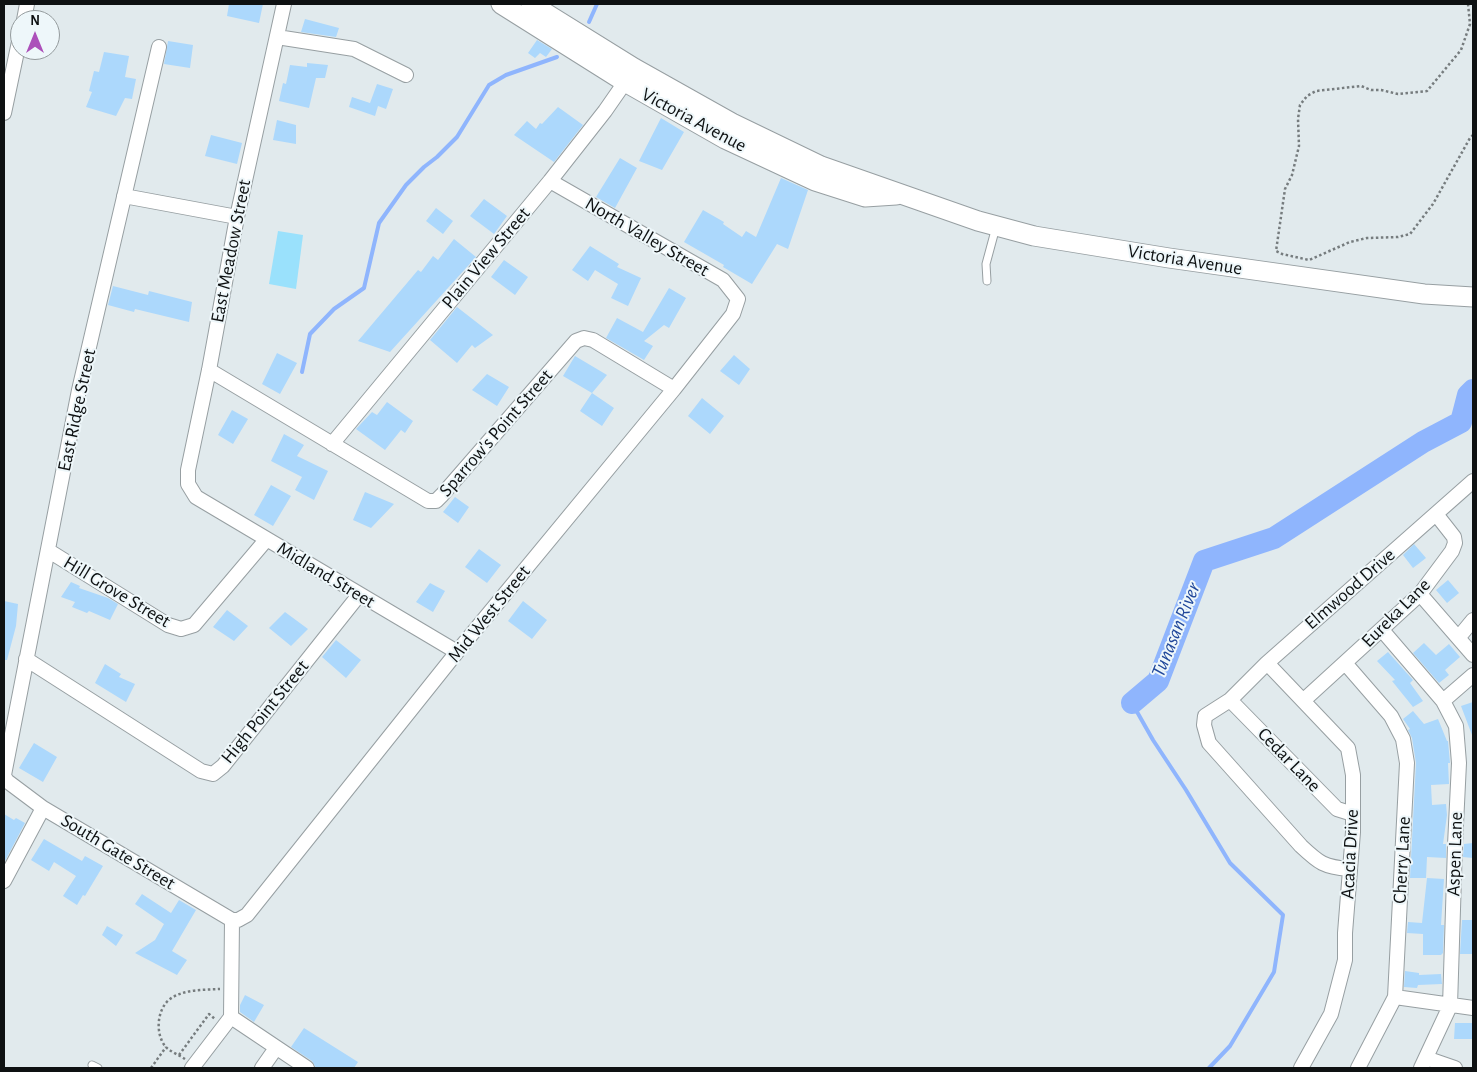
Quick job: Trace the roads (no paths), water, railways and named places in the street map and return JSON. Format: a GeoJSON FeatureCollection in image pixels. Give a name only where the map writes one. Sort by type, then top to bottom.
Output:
{"type":"FeatureCollection","features":[{"type":"Feature","properties":{"kind":"main road","name":"Victoria Avenue"},"geometry":{"type":"LineString","coordinates":[[500,4],[629,75],[732,123],[818,174],[903,195],[996,226],[1034,236],[1169,258],[1424,294],[1473,297]]}},
{"type":"Feature","properties":{"kind":"main road","name":"Victoria Avenue"},"geometry":{"type":"LineString","coordinates":[[531,4],[629,75]]}},
{"type":"Feature","properties":{"kind":"street","name":"East Meadow Street"},"geometry":{"type":"LineString","coordinates":[[196,497],[188,484],[188,470],[209,370],[237,217],[284,4]]}},
{"type":"Feature","properties":{"kind":"street"},"geometry":{"type":"LineString","coordinates":[[276,37],[354,49],[406,76]]}},
{"type":"Feature","properties":{"kind":"street","name":"East Ridge Street"},"geometry":{"type":"LineString","coordinates":[[5,777],[26,659],[79,390],[159,48]]}},
{"type":"Feature","properties":{"kind":"street"},"geometry":{"type":"LineString","coordinates":[[4,113],[15,60]]}},
{"type":"Feature","properties":{"kind":"street","name":"Plain View Street"},"geometry":{"type":"LineString","coordinates":[[332,444],[550,181],[629,75]]}},
{"type":"Feature","properties":{"kind":"street","name":"North Valley Street"},"geometry":{"type":"LineString","coordinates":[[550,181],[724,280],[738,299]]}},
{"type":"Feature","properties":{"kind":"street"},"geometry":{"type":"LineString","coordinates":[[124,196],[237,217]]}},
{"type":"Feature","properties":{"kind":"street","name":"Mid West Street"},"geometry":{"type":"LineString","coordinates":[[232,920],[238,920],[247,915],[457,652],[674,389],[733,314],[738,299]]}},
{"type":"Feature","properties":{"kind":"street","name":"Sparrow's Point Street"},"geometry":{"type":"LineString","coordinates":[[209,370],[428,501],[436,501],[449,488],[576,342],[584,338],[593,340],[674,389]]}},
{"type":"Feature","properties":{"kind":"street","name":"Elmwood Drive"},"geometry":{"type":"LineString","coordinates":[[1349,869],[1332,868],[1318,862],[1301,846],[1209,743],[1204,725],[1205,716],[1230,700],[1267,663],[1473,481]]}},
{"type":"Feature","properties":{"kind":"street","name":"Midland Street"},"geometry":{"type":"LineString","coordinates":[[196,497],[457,652]]}},
{"type":"Feature","properties":{"kind":"street","name":"Eureka Lane"},"geometry":{"type":"LineString","coordinates":[[1304,700],[1420,594],[1452,551],[1455,543],[1454,537],[1436,514]]}},
{"type":"Feature","properties":{"kind":"street","name":"Hill Grove Street"},"geometry":{"type":"LineString","coordinates":[[48,552],[168,625],[181,629],[194,625],[266,540]]}},
{"type":"Feature","properties":{"kind":"street","name":"High Point Street"},"geometry":{"type":"LineString","coordinates":[[26,659],[201,771],[213,774],[223,766],[359,594]]}},
{"type":"Feature","properties":{"kind":"street"},"geometry":{"type":"LineString","coordinates":[[1420,594],[1473,655]]}},
{"type":"Feature","properties":{"kind":"street"},"geometry":{"type":"LineString","coordinates":[[1459,637],[1473,620]]}},
{"type":"Feature","properties":{"kind":"street","name":"Aspen Lane"},"geometry":{"type":"LineString","coordinates":[[1382,630],[1443,701],[1456,726],[1459,763],[1454,854],[1450,1006],[1424,1063]]}},
{"type":"Feature","properties":{"kind":"street","name":"Acacia Drive"},"geometry":{"type":"LineString","coordinates":[[1267,663],[1348,748],[1353,775],[1353,814],[1345,960],[1330,1014],[1301,1068]]}},
{"type":"Feature","properties":{"kind":"street","name":"Cherry Lane"},"geometry":{"type":"LineString","coordinates":[[1345,663],[1391,716],[1403,739],[1407,763],[1395,997],[1358,1068]]}},
{"type":"Feature","properties":{"kind":"street"},"geometry":{"type":"LineString","coordinates":[[1443,701],[1473,675]]}},
{"type":"Feature","properties":{"kind":"street","name":"Cedar Lane"},"geometry":{"type":"LineString","coordinates":[[1230,700],[1337,809],[1353,814]]}},
{"type":"Feature","properties":{"kind":"street","name":"South Gate Street"},"geometry":{"type":"LineString","coordinates":[[5,777],[43,808],[232,920]]}},
{"type":"Feature","properties":{"kind":"street"},"geometry":{"type":"LineString","coordinates":[[4,881],[43,808]]}},
{"type":"Feature","properties":{"kind":"street"},"geometry":{"type":"LineString","coordinates":[[193,1066],[228,1021],[231,989],[232,920]]}},
{"type":"Feature","properties":{"kind":"street"},"geometry":{"type":"LineString","coordinates":[[1395,997],[1473,1008]]}},
{"type":"Feature","properties":{"kind":"street"},"geometry":{"type":"LineString","coordinates":[[228,1021],[307,1068]]}},
{"type":"Feature","properties":{"kind":"street"},"geometry":{"type":"LineString","coordinates":[[262,1068],[276,1048]]}},
{"type":"Feature","properties":{"kind":"street"},"geometry":{"type":"LineString","coordinates":[[1424,1063],[1455,1068]]}},
{"type":"Feature","properties":{"kind":"lane"},"geometry":{"type":"LineString","coordinates":[[987,280],[986,264],[996,226]]}},
{"type":"Feature","properties":{"kind":"waterway"},"geometry":{"type":"LineString","coordinates":[[589,22],[597,4]]}},
{"type":"Feature","properties":{"kind":"waterway"},"geometry":{"type":"LineString","coordinates":[[302,372],[310,334],[334,309],[364,288],[379,223],[406,185],[457,137],[489,85],[506,75],[557,57]]}},
{"type":"Feature","properties":{"kind":"waterway","name":"Tunasan River"},"geometry":{"type":"LineString","coordinates":[[1132,703],[1158,681],[1204,561],[1274,538],[1423,442],[1461,422],[1468,395],[1473,390]]}},
{"type":"Feature","properties":{"kind":"waterway","name":"Tunasan River"},"geometry":{"type":"LineString","coordinates":[[1132,703],[1230,863],[1283,915],[1274,972],[1230,1046],[1209,1068]]}}]}
